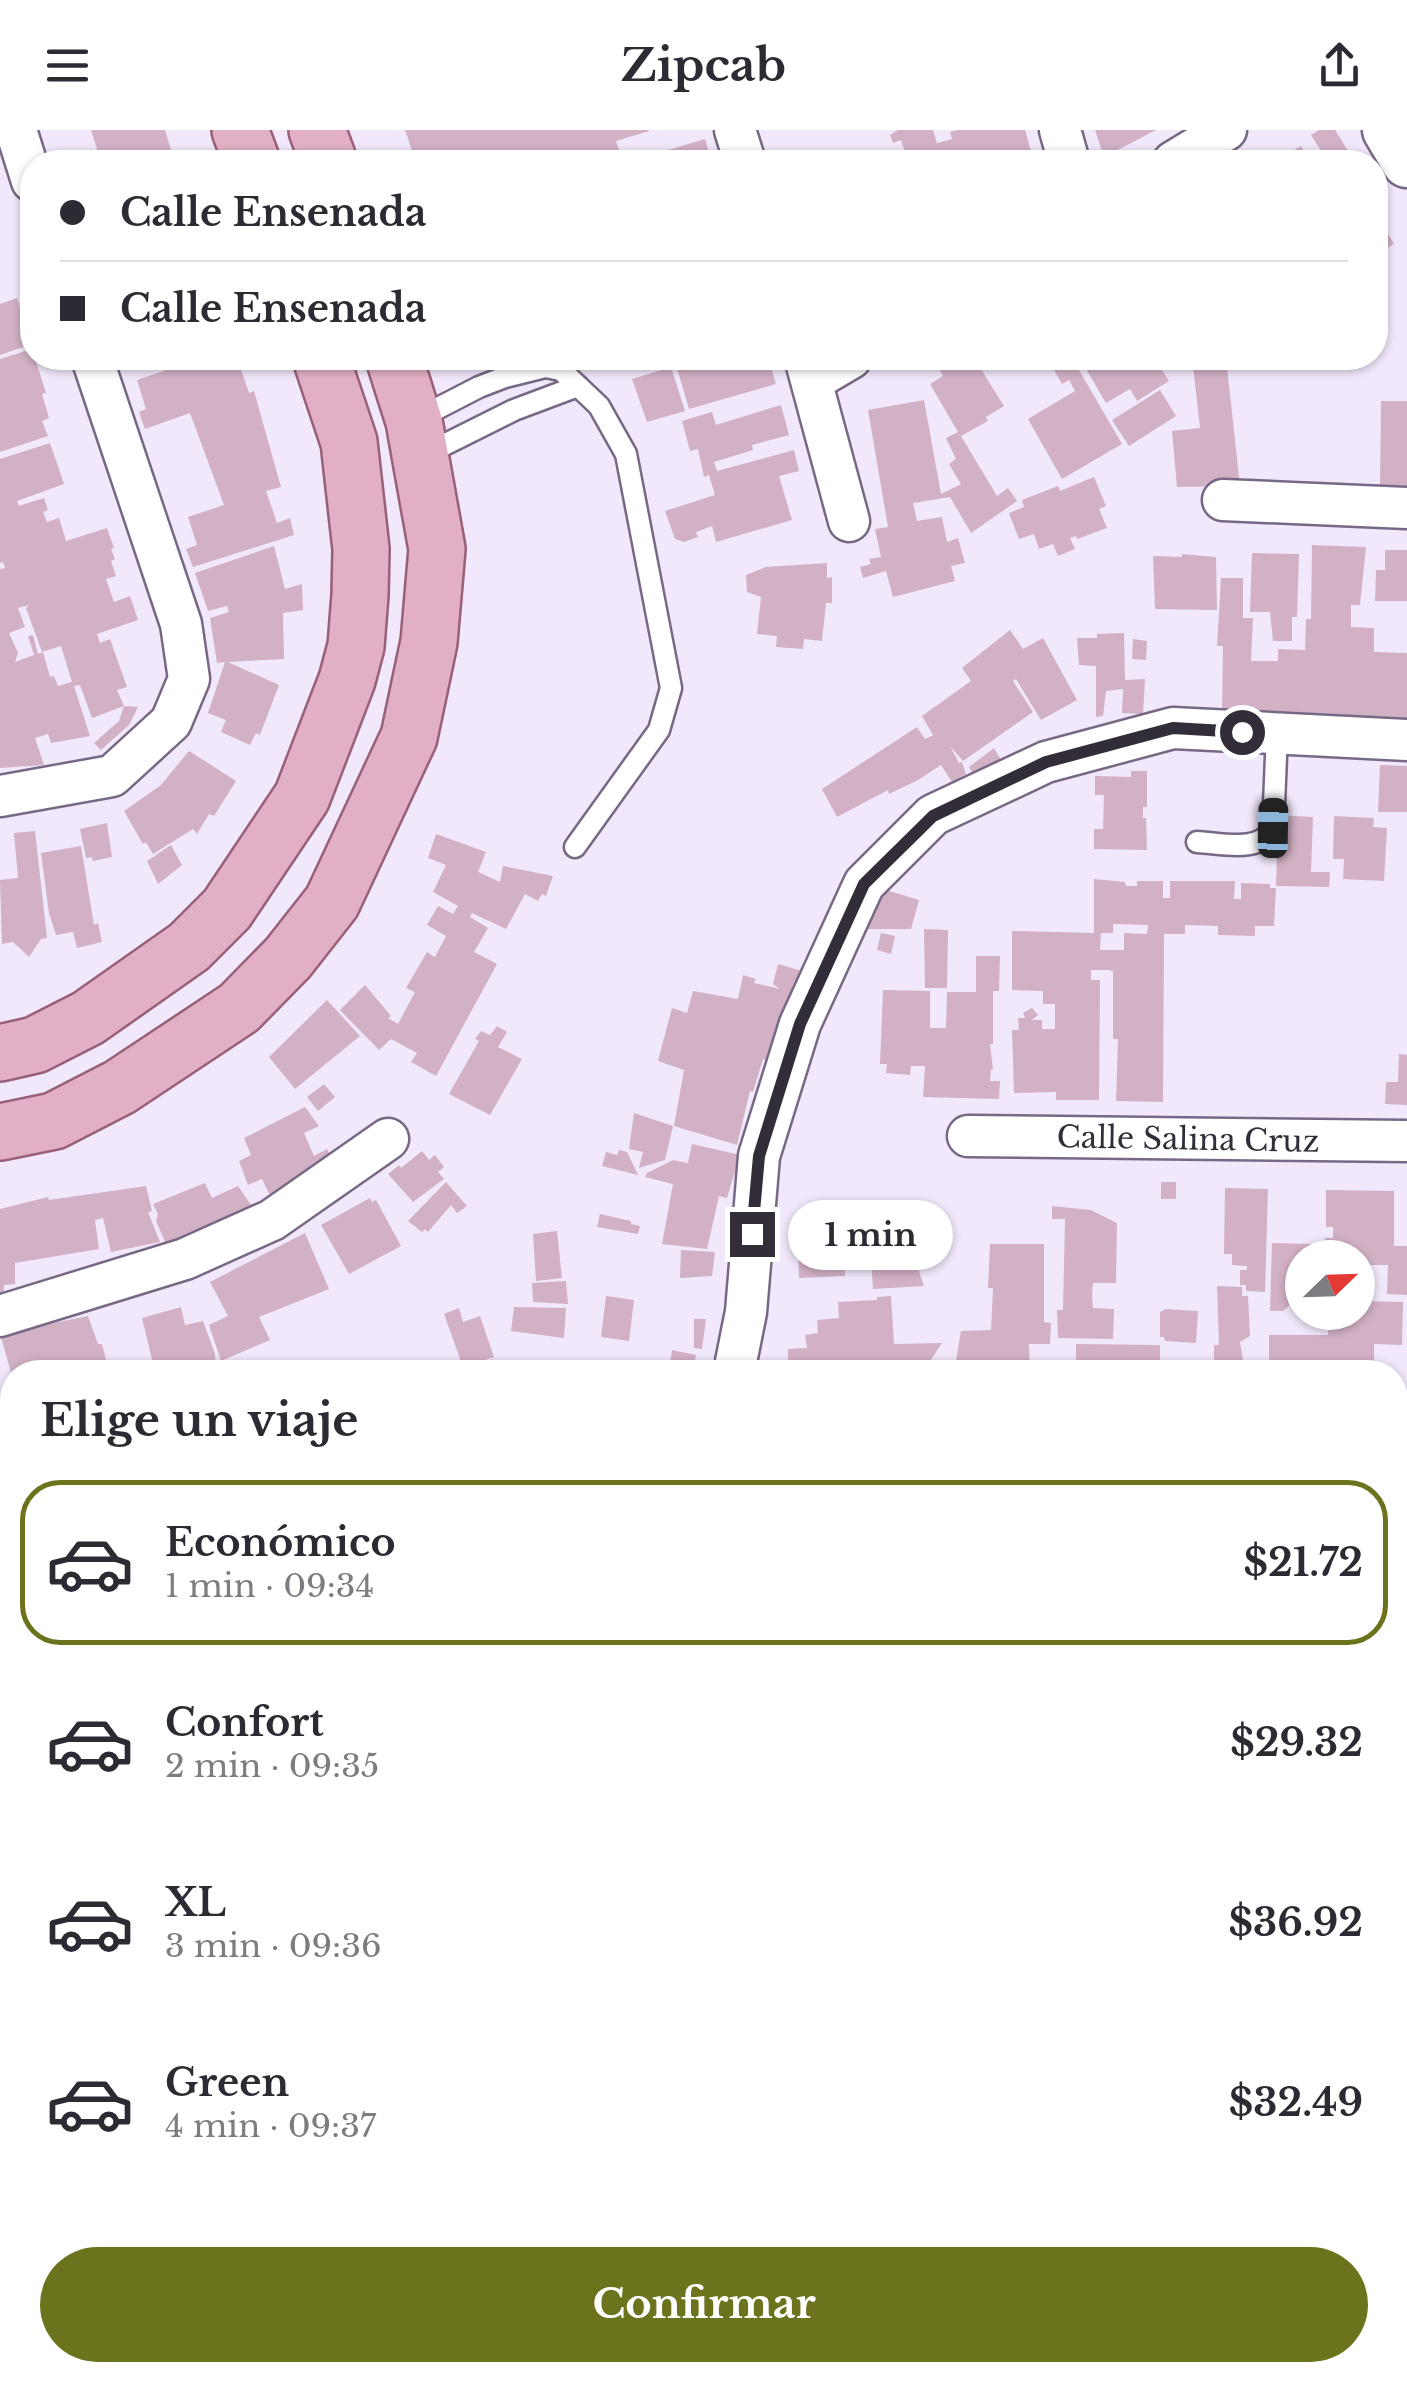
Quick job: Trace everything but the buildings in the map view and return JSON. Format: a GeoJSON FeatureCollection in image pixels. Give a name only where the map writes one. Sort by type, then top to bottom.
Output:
{"type":"FeatureCollection","features":[{"type":"Feature","properties":{"kind":"main road"},"geometry":{"type":"LineString","coordinates":[[0,1053],[34,1046],[88,1018],[189,947],[227,909],[302,797],[347,680],[356,646],[360,595],[361,549],[349,442],[325,370]]}},
{"type":"Feature","properties":{"kind":"main road"},"geometry":{"type":"LineString","coordinates":[[0,1132],[54,1121],[120,1087],[239,1008],[288,958],[332,902],[409,737],[425,661],[438,549],[417,439],[397,370]]}},
{"type":"Feature","properties":{"kind":"street"},"geometry":{"type":"LineString","coordinates":[[1193,150],[1226,130]]}},
{"type":"Feature","properties":{"kind":"street"},"geometry":{"type":"LineString","coordinates":[[1388,130],[1407,162]]}},
{"type":"Feature","properties":{"kind":"street"},"geometry":{"type":"LineString","coordinates":[[0,796],[112,776],[171,722],[189,679],[182,624],[96,370]]}},
{"type":"Feature","properties":{"kind":"street"},"geometry":{"type":"LineString","coordinates":[[808,370],[849,522]]}},
{"type":"Feature","properties":{"kind":"street"},"geometry":{"type":"LineString","coordinates":[[1223,500],[1407,508]]}},
{"type":"Feature","properties":{"kind":"street"},"geometry":{"type":"LineString","coordinates":[[736,1360],[746,1312],[759,1156],[800,1024],[864,884],[933,816],[1046,762],[1173,728],[1407,740]]}},
{"type":"Feature","properties":{"kind":"street","name":"Calle Salina Cruz"},"geometry":{"type":"LineString","coordinates":[[968,1136],[1407,1141]]}},
{"type":"Feature","properties":{"kind":"street"},"geometry":{"type":"LineString","coordinates":[[0,1316],[185,1259],[272,1220],[388,1139]]}},
{"type":"Feature","properties":{"kind":"lane"},"geometry":{"type":"LineString","coordinates":[[417,439],[478,386],[534,370]]}},
{"type":"Feature","properties":{"kind":"lane"},"geometry":{"type":"LineString","coordinates":[[561,370],[599,406],[626,454],[670,688],[659,730],[575,847]]}},
{"type":"Feature","properties":{"kind":"lane"},"geometry":{"type":"LineString","coordinates":[[417,439],[578,386]]}},
{"type":"Feature","properties":{"kind":"lane"},"geometry":{"type":"LineString","coordinates":[[1197,842],[1254,845],[1269,837],[1273,828],[1278,734]]}},
{"type":"Feature","properties":{"kind":"route"},"geometry":{"type":"LineString","coordinates":[[752,1234],[759,1156],[800,1024],[864,884],[933,816],[1046,762],[1173,728],[1242,732]]}}]}
